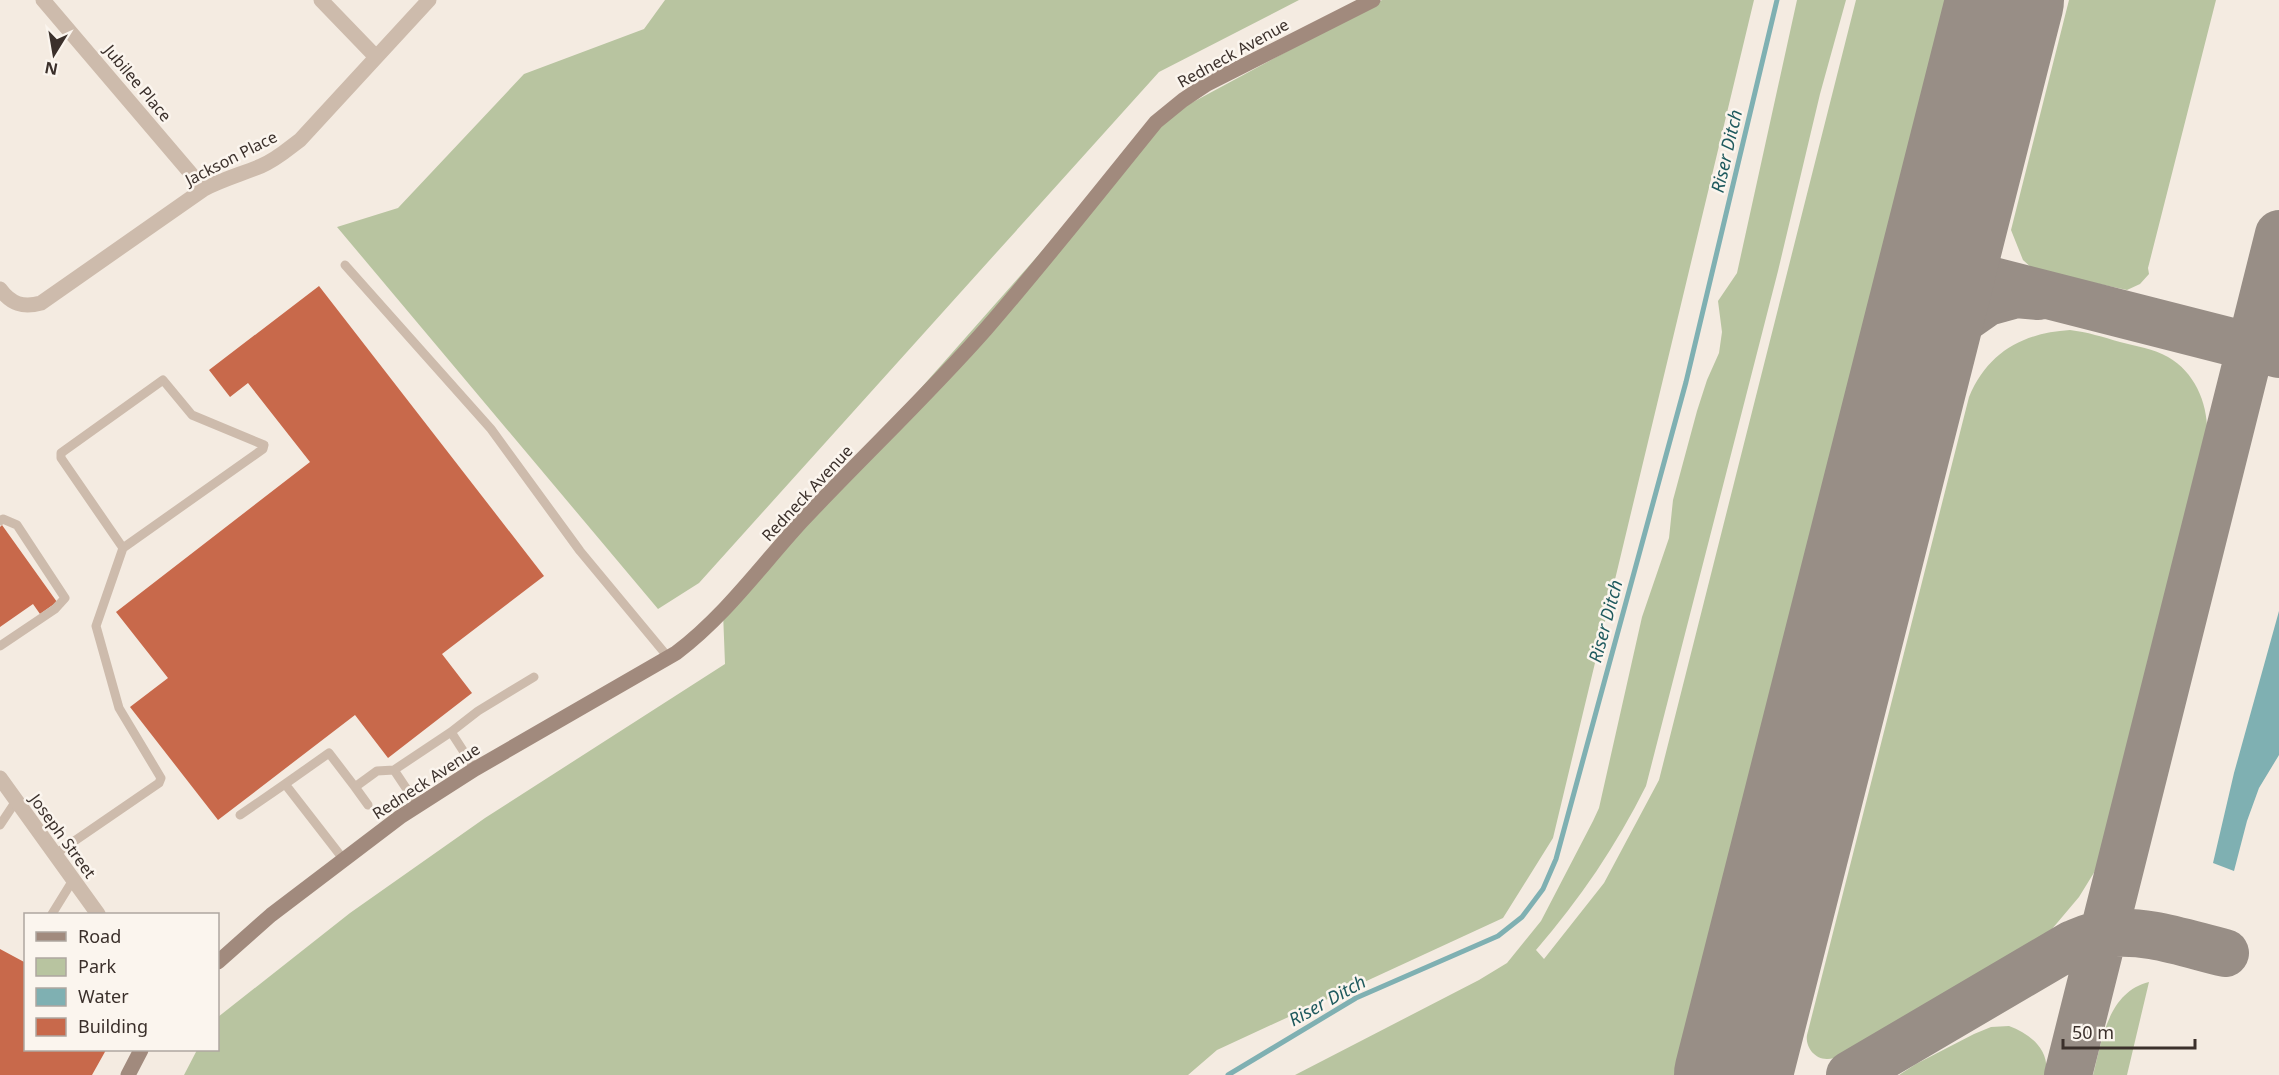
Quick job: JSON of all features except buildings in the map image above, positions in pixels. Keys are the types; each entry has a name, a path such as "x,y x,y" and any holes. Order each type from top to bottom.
{"street":[{"name":"Jubilee Place","path":"43,0 204,189"},
{"path":"321,0 376,57"},
{"name":"Jackson Place","path":"0,289 7,298 19,305 30,306 41,303 204,189 280,156 300,140 429,0"},
{"name":"Redneck Avenue","path":"219,961 271,915 418,806 475,769 668,657 701,634 801,523 917,405 987,328 1156,122 1207,84 1373,0"},
{"name":"Joseph Street","path":"0,778 97,913"},
{"path":"128,1075 140,1051"}],"lane":[{"path":"345,265 491,429 580,551 668,657"},
{"path":"54,855 160,781 161,778 119,708 96,626 123,548 263,449 264,445 192,415 165,381 160,380 60,455 123,548"},
{"path":"0,521 3,519 16,525 65,597 55,609 0,646"},
{"path":"355,787 377,771 394,770 451,732 477,711 534,677"},
{"path":"451,732 475,769"},
{"path":"240,815 329,753 368,804"},
{"path":"394,770 418,806"},
{"path":"285,784 344,860"},
{"path":"0,825 16,801"},
{"path":"53,913 73,880"}],"green space":[{"path":"665,0 1299,0 1159,72 699,583 658,609 337,227 398,208 524,74 644,29"},
{"path":"1382,0 1754,0 1553,838 1503,918 1217,1050 1188,1075 184,1075 196,1051 219,1051 219,1016 350,913 485,818 725,664 723,612 1156,122"},
{"path":"1797,0 1846,0 1820,94 1778,271 1646,786 1596,871 1568,911 1536,950 1544,959 1604,883 1659,780 1856,0 1947,0 1674,1075 1295,1075 1479,980 1507,963 1541,921 1593,821 1599,808 1642,617 1669,538 1673,500 1697,411 1719,353 1722,332 1718,301 1737,273"},
{"path":"2069,0 2216,0 2148,268 2149,274 2140,284 2127,290 2034,270 2023,260 2011,230"},
{"path":"2070,330 2151,350 2168,357 2186,372 2199,391 2207,425 2207,437 2103,851 2095,871 2079,897 2052,929 1836,1058 1823,1059 1809,1048 1807,1035 1969,397 1986,368 2009,348 2037,335"},
{"path":"2149,982 2127,1075 2093,1075 2104,1033 2116,1007 2135,987"},
{"path":"2009,1026 2031,1038 2042,1050 2046,1075 1899,1075 1974,1034 1991,1027"}],"water":[{"path":"2279,611 2279,755 2259,788 2247,821 2234,871 2213,863 2234,773"}],"waterway":[{"name":"Riser Ditch","path":"1228,1075 1356,998 1498,936 1522,917 1543,889 1556,859 1686,382 1777,0"}],"taxiway":[{"path":"1949,220 1963,254 1973,267 1989,280 2279,354"},
{"path":"2068,1075 2279,234"},
{"path":"1912,365 1947,330 1987,302 2016,294 2038,296"},
{"path":"1850,1075 2073,944 2093,937 2135,933 2181,941 2225,953"}],"runway":[{"path":"1733,1075 2005,0"}]}
